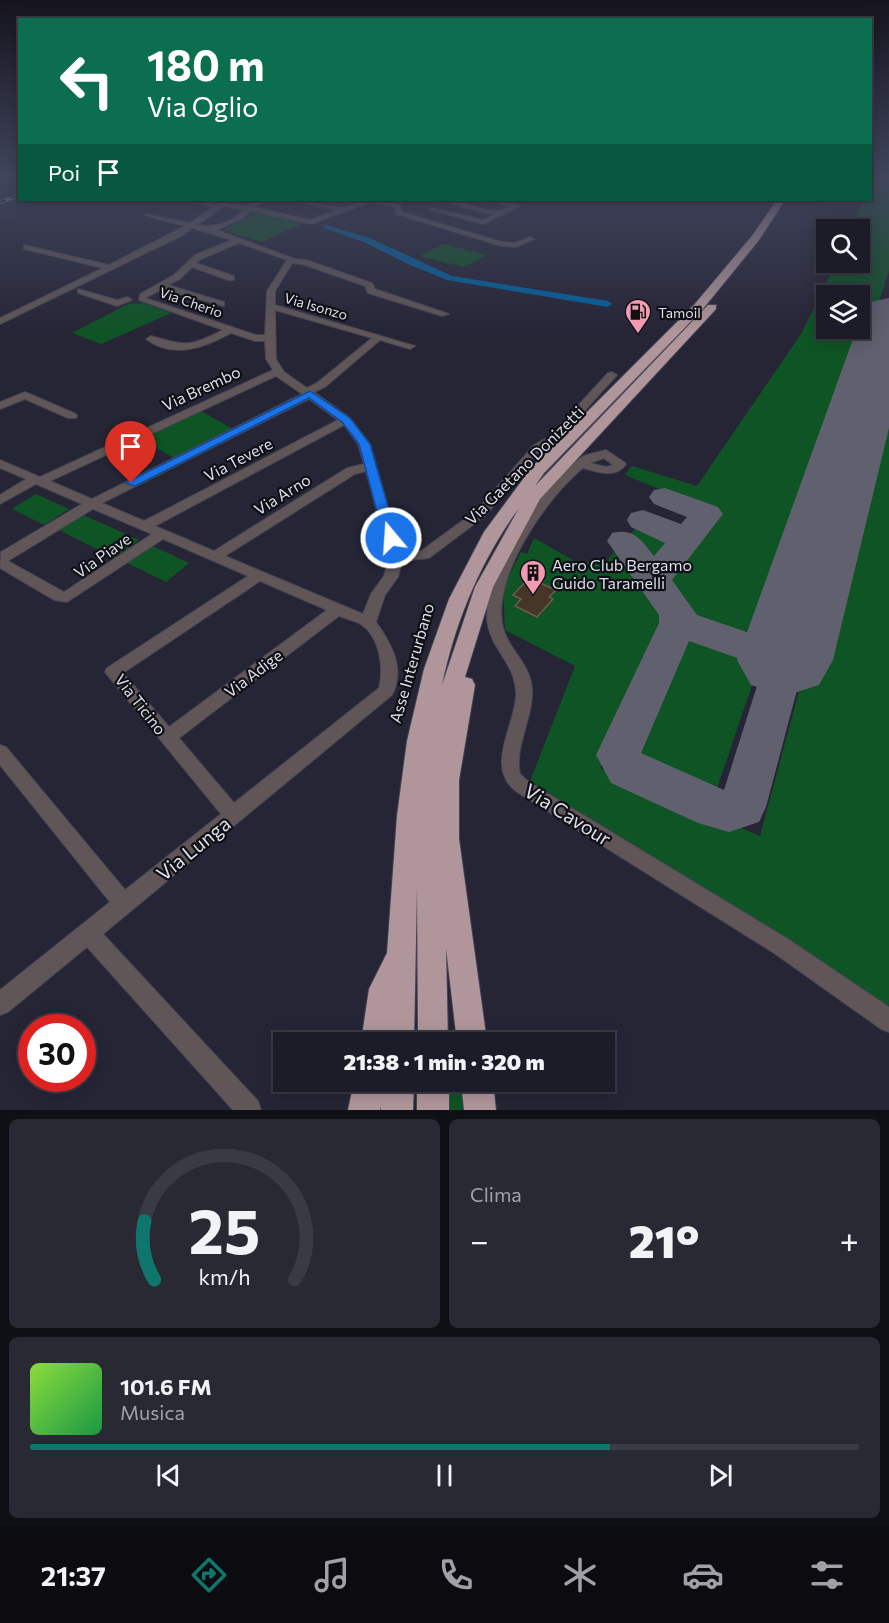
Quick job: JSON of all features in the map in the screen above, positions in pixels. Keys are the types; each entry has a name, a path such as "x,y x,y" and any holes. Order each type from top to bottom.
{"highway":[{"name":"Asse Interurbano","path":"399,1032 406,832 415,754 429,687 448,624 473,566 503,515 538,469 730,272 760,230"},
{"path":"433,1032 430,840 434,778 442,724 473,619 492,571 532,497 743,274 776,230"},
{"path":"471,1032 446,839 447,780 455,726 476,635 473,619"},
{"path":"378,1032 384,989 402,956"},
{"path":"364,1110 368,1092"},
{"path":"397,1110 398,1092"},
{"path":"432,1110 433,1092"},
{"path":"478,1092 480,1110"}],"street":[{"path":"0,321 184,230"},
{"path":"211,230 284,255 291,261 303,262 369,285 371,291 445,314"},
{"path":"454,230 501,244 516,245 530,239"},
{"path":"81,291 117,303 131,297 143,298 177,277 190,262 213,249 239,240"},
{"path":"27,247 110,267"},
{"path":"291,261 273,284 268,338 272,359 278,371 346,420 364,444 396,556 391,577 378,594 368,622"},
{"path":"190,262 231,278"},
{"path":"162,286 220,304"},
{"name":"Via Cherio","path":"143,298 230,330 255,338 268,338"},
{"name":"Via Isonzo","path":"270,306 354,331 350,337 410,346"},
{"name":"Via Cherio","path":"151,339 178,348 191,349 230,330"},
{"path":"93,503 308,393 376,340"},
{"name":"Via Brembo","path":"38,480 278,371"},
{"name":"Via Gaetano Donizetti","path":"396,556 424,555 481,513 538,447 554,438 612,375"},
{"path":"0,406 25,395 72,416"},
{"name":"Via Tevere","path":"145,526 346,420"},
{"name":"Via Piave","path":"0,464 368,622"},
{"name":"Via Cavour","path":"581,464 560,483 532,517 496,589 495,606 499,636 516,658 523,678 524,700 510,766 512,777 523,787 781,946 889,1022"},
{"name":"Via Arno","path":"215,556 351,471 369,466"},
{"path":"0,500 38,480"},
{"name":"Via Piave","path":"93,503 6,555 0,563 59,597 67,597 161,534"},
{"name":"Via Ticino","path":"233,815 113,672 260,575"},
{"name":"Via Adige","path":"168,737 338,609"},
{"name":"Via Lunga","path":"0,1004 386,691 391,668 385,646 368,622"},
{"path":"0,752 124,904"},
{"path":"88,933 249,1110"}],"green space":[{"path":"223,230 288,230 262,242"},
{"path":"870,230 889,230 889,271 870,329 870,285 825,285 831,273 870,273"},
{"path":"443,244 487,255 464,267 420,256"},
{"path":"144,303 171,313 101,344 72,333 128,304"},
{"path":"816,304 816,339 867,339 767,643 759,645 695,621 662,581 717,513 625,475 632,466 697,486 801,334"},
{"path":"889,357 889,1006 530,781 575,666 505,630 503,588 521,552 527,554 534,538 582,565 588,561 603,565 620,545 664,603 670,617 600,768 760,836"},
{"path":"199,410 233,429 174,458 139,438"},
{"path":"36,494 69,509 44,525 12,509"},
{"path":"81,514 139,540 115,558 57,529"},
{"path":"640,523 671,536 676,544 653,570 628,537"},
{"path":"151,545 189,563 166,582 127,563"},
{"path":"702,638 761,659 714,797 706,796 635,764 629,758 631,748 678,644 689,639"},
{"path":"449,1092 469,1092 472,1110 449,1110"}],"building":[{"name":"Aero Club Bergamo Guido Taramelli","path":"529,578 556,590 549,597 553,599 537,617 515,606 521,599 513,595"}],"waterway":[{"path":"335,230 367,240 450,278 608,304"}],"taxiway":[{"path":"665,497 707,514 686,540"},
{"path":"643,520 686,540"},
{"path":"653,580 686,540"},
{"path":"624,541 678,614 678,623"},
{"path":"678,623 785,660 742,807 732,811 715,808 627,769 618,755 678,623"}],"runway":[{"path":"785,660 889,314"}],"place":[{"name":"Tamoil","path":"638,335"},
{"name":"Aero Club Bergamo Guido Taramelli","path":"533,596"}],"route":[{"path":"131,483 310,394 346,420 364,444 391,538"}]}
